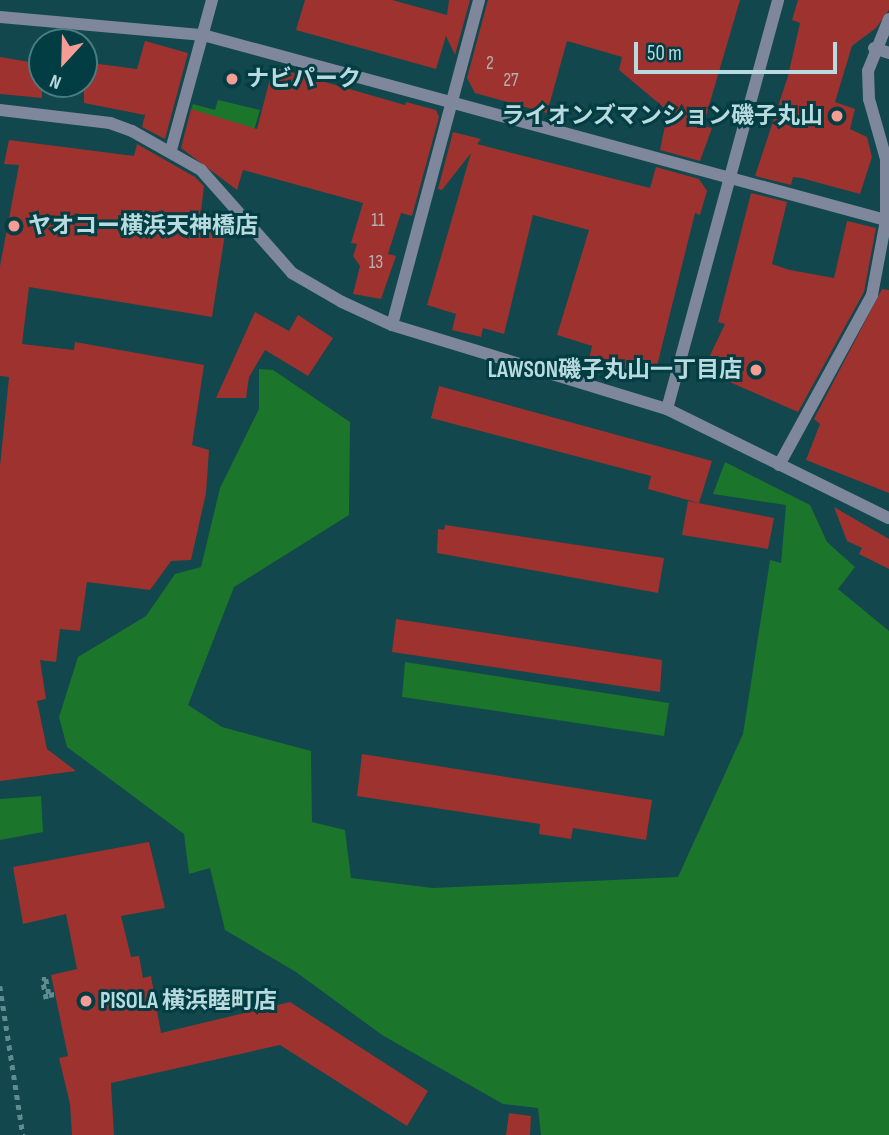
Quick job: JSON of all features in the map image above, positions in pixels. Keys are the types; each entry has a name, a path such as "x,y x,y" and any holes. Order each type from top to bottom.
{"street":[{"path":"171,150 212,0"},
{"path":"392,325 479,0"},
{"path":"667,409 778,0"},
{"path":"0,17 203,34 888,221"},
{"path":"779,466 872,295 888,221 886,159 869,99 868,71 874,48 889,19"},
{"path":"874,48 889,53"},
{"path":"0,110 110,123 171,150 201,170 231,200 292,273 392,325 667,409 889,519"}],"path":[{"path":"46,999 42,979 46,979 49,995 55,994"},
{"path":"0,986 23,1135"}],"green space":[{"path":"218,100 260,110 253,134 191,109 193,104 215,110"},
{"path":"259,369 273,370 350,422 349,515 234,587 188,705 222,727 311,751 312,822 345,830 351,878 433,888 678,877 743,734 770,560 781,563 786,505 713,494 725,462 810,505 827,542 855,567 838,589 889,631 889,1135 541,1135 538,1108 503,1104 382,1035 296,972 225,930 210,868 189,874 184,834 67,747 59,717 78,657 146,616 175,574 201,567 220,488 259,409"},
{"path":"405,662 669,703 664,736 402,697"},
{"path":"41,796 43,832 0,840 0,799"}],"building":[{"path":"305,0 392,0 447,15 449,0 470,0 455,55 446,36 436,69 296,30"},
{"path":"488,0 740,0 703,126 712,128 700,161 660,150 668,111 619,70 622,57 567,41 547,113 475,93 467,78"},
{"name":"ライオンズマンション磯子丸山","path":"798,0 889,0 889,10 876,28 852,46 835,102 855,109 850,129 867,137 872,157 860,194 801,178 793,177 791,185 755,176 788,76 800,23 792,20"},
{"path":"145,41 188,53 165,139 142,127 145,115 84,103 84,98 98,98 98,64 137,69"},
{"path":"0,57 28,62 28,97 0,94"},
{"path":"273,67 405,105 406,102 436,110 439,117 412,216 401,213 388,254 396,256 381,299 353,294 360,266 353,256 357,244 351,243 363,203 243,170 237,190 181,148 191,109 257,129"},
{"path":"453,132 481,139 477,144 650,188 656,167 699,179 707,191 700,215 695,213 656,370 627,363 625,375 587,368 592,346 557,335 589,230 533,215 504,334 483,328 481,337 452,330 456,314 427,305 471,153 442,190 438,189"},
{"path":"9,140 134,156 137,144 195,177 204,186 199,228 225,234 212,317 29,287 22,344 74,350 75,342 204,365 192,445 209,450 206,493 191,560 171,561 150,590 87,582 80,631 60,629 56,662 40,660 46,699 37,701 47,749 76,771 0,781 0,466 9,377 0,376 0,266 19,165 4,164"},
{"path":"751,193 787,202 772,264 790,270 834,278 847,221 876,228 864,292 798,412 709,373 710,368 705,366 725,324 718,322"},
{"path":"882,289 889,290 889,493 806,460 820,424 814,419"},
{"path":"255,312 289,331 298,315 333,338 308,376 265,350 249,377 246,398 216,398"},
{"path":"439,386 712,461 699,503 648,489 651,476 431,418"},
{"path":"688,501 774,518 768,549 682,535"},
{"path":"834,507 889,539 889,569 859,554 862,548 847,541"},
{"path":"445,525 664,558 658,593 437,553 438,529 444,530"},
{"path":"396,619 662,660 660,692 392,652"},
{"path":"362,754 652,800 646,840 573,828 571,839 539,834 540,824 357,796"},
{"path":"149,842 165,908 121,916 131,957 139,956 143,978 151,976 161,1033 290,1002 428,1091 407,1126 280,1045 111,1083 114,1135 72,1135 70,1104 59,1058 68,1056 51,975 77,969 66,914 23,924 13,867"},
{"path":"509,1113 531,1116 530,1135 506,1135"}],"place":[{"name":"ナビパーク","path":"232,79"},
{"name":"ライオンズマンション磯子丸山","path":"837,116"},
{"name":"ヤオコー横浜天神橋店","path":"14,226"},
{"name":"LAWSON磯子丸山一丁目店","path":"756,370"},
{"name":"PISOLA 横浜睦町店","path":"86,1001"}]}
